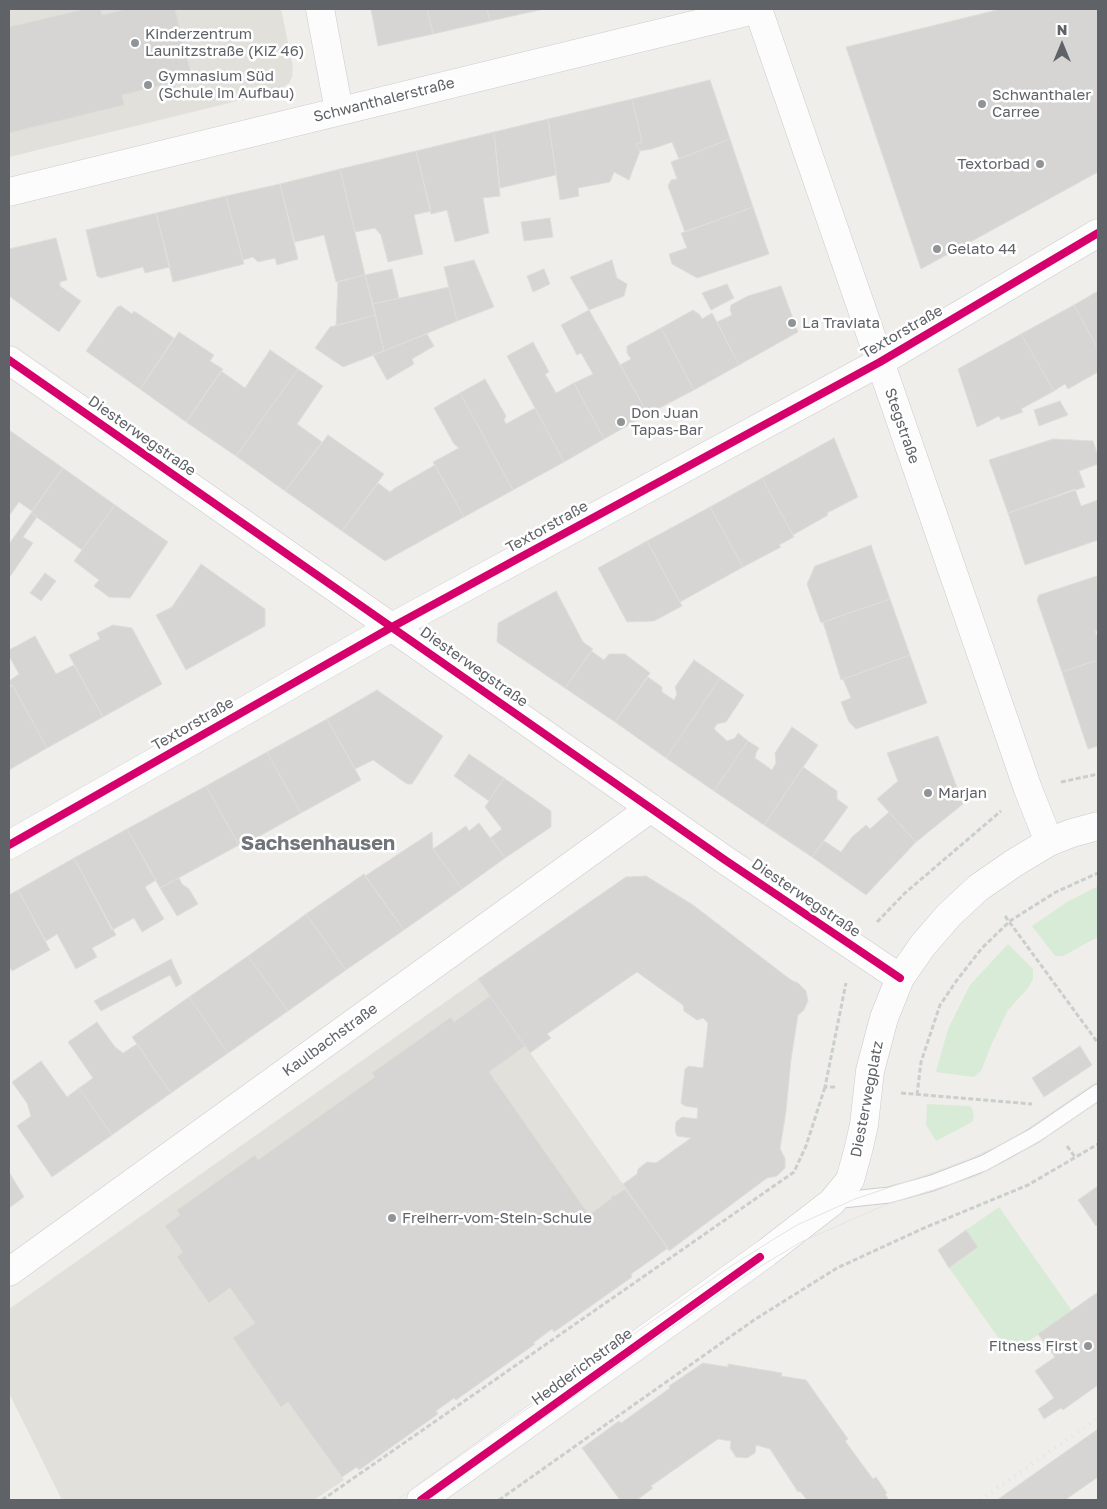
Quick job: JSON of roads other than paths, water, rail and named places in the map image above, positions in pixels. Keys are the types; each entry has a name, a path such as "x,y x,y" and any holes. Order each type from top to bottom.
{"street":[{"path":"320,9 339,111"},
{"name":"Schwanthalerstraße","path":"9,192 758,9"},
{"name":"Stegstraße","path":"758,9 1028,789 1049,842"},
{"name":"Textorstraße","path":"9,845 392,627 880,362 1098,232"},
{"name":"Diesterwegstraße","path":"9,360 651,808 900,978"},
{"name":"Kaulbachstraße","path":"9,1272 651,808"},
{"name":"Diesterwegplatz","path":"832,1202 850,1180 864,1125 869,1080 884,1018 900,978 922,944 978,888 1014,863 1049,842 1098,826"},
{"name":"Hedderichstraße","path":"421,1500 766,1253 832,1202"}],"lane":[{"path":"832,1202 889,1195 932,1183 984,1163 1034,1135 1098,1092"}],"tram line":[{"path":"397,1500 728,1268 797,1225 855,1199 932,1173 1000,1145 1023,1132 1098,1081"},
{"path":"427,1500 748,1274 801,1242 885,1205 977,1176 1056,1131 1098,1102"}],"railway":[{"path":"980,1500 1098,1418"}],"place":[{"name":"Kinderzentrum Launitzstraße (KiZ 46)","path":"135,43"},
{"name":"Gymnasium Süd (Schule im Aufbau)","path":"148,85"},
{"name":"Schwanthaler Carree","path":"982,104"},
{"name":"Textorbad","path":"1040,164"},
{"name":"Gelato 44","path":"937,249"},
{"name":"La Traviata","path":"792,323"},
{"name":"Don Juan Tapas-Bar","path":"621,422"},
{"name":"Marjan","path":"928,793"},
{"name":"Freiherr-vom-Stein-Schule","path":"392,1218"},
{"name":"Fitness First","path":"1088,1346"}],"district":[{"name":"Sachsenhausen","path":"318,844"}]}
